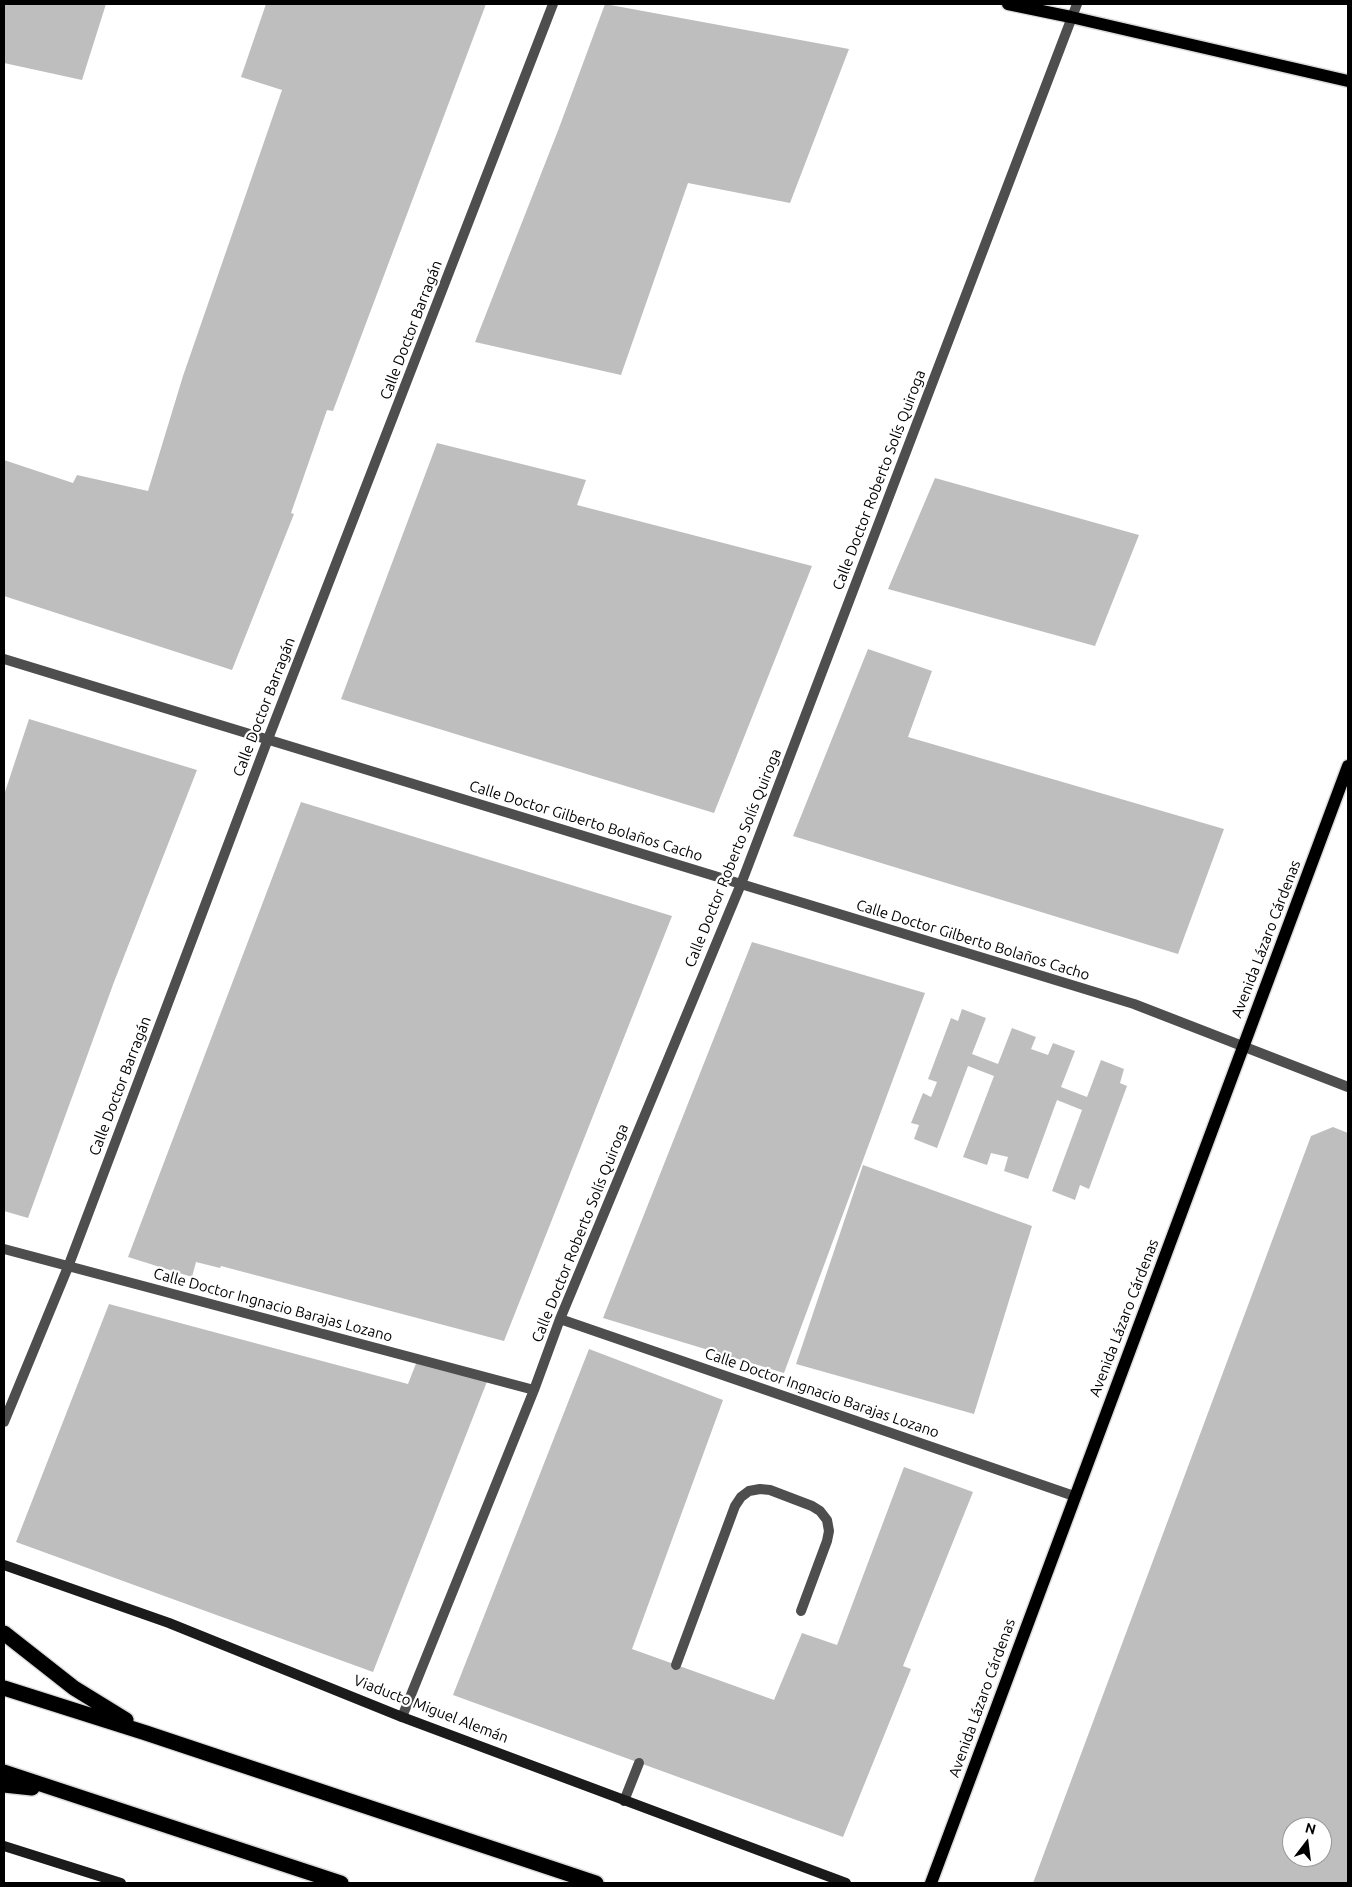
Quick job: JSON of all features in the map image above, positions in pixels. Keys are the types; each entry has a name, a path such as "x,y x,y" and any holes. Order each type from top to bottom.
{"highway":[{"path":"4,1633 74,1688 146,1733"},
{"path":"4,1688 146,1733 596,1883"},
{"path":"4,1772 341,1883"},
{"path":"4,1784 69,1792"}],"main road":[{"path":"1008,4 1348,80"},
{"name":"Avenida Lázaro Cárdenas","path":"931,1883 1348,766"},
{"name":"Viaducto Miguel Alemán","path":"4,1565 169,1624 402,1717 846,1883"},
{"path":"4,1846 122,1883"}],"street":[{"name":"Calle Doctor Barragán","path":"4,1422 68,1266 268,740 553,4"},
{"name":"Calle Doctor Roberto Solís Quiroga","path":"402,1717 534,1390 560,1319 741,884 1077,4"},
{"name":"Calle Doctor Gilberto Bolaños Cacho","path":"4,659 1134,1004 1348,1087"},
{"name":"Calle Doctor Ingnacio Barajas Lozano","path":"4,1249 534,1390"},
{"name":"Calle Doctor Ingnacio Barajas Lozano","path":"560,1319 1074,1496"},
{"path":"676,1664 735,1506 741,1497 749,1491 770,1490 812,1506 820,1511 827,1520 829,1531 827,1541 801,1611"},
{"path":"624,1801 639,1763"}],"building":[{"path":"4,4 106,4 82,80 4,63"},
{"path":"266,4 486,4 333,411 327,410 291,513 294,514 232,670 4,596 4,460 73,483 77,475 148,491 183,376 282,90 241,77"},
{"path":"605,4 849,49 790,203 688,183 621,375 475,342 559,128"},
{"path":"437,443 586,480 577,505 812,566 714,813 341,699"},
{"path":"935,478 1139,535 1095,646 888,589"},
{"path":"868,649 932,671 908,737 1224,829 1178,954 793,836"},
{"path":"29,719 197,770 114,982 28,1218 4,1211 4,795"},
{"path":"301,802 672,916 504,1341 221,1266 220,1268 196,1262 192,1277 128,1257"},
{"path":"752,942 925,993 784,1373 603,1318"},
{"path":"962,1009 986,1018 972,1054 998,1064 1012,1028 1036,1037 1031,1049 1048,1055 1053,1043 1075,1051 1061,1087 1087,1097 1101,1060 1124,1069 1120,1083 1127,1086 1089,1189 1080,1185 1075,1200 1052,1191 1082,1110 1057,1100 1028,1179 1004,1171 1008,1157 991,1153 987,1165 963,1157 994,1076 968,1066 937,1148 914,1139 919,1125 911,1123 923,1093 931,1097 937,1082 928,1079 951,1018 958,1021"},
{"path":"1333,1127 1348,1133 1348,1883 1033,1883 1311,1136"},
{"path":"863,1165 1032,1226 974,1414 796,1364"},
{"path":"109,1304 408,1384 417,1361 488,1379 373,1672 16,1542"},
{"path":"589,1349 723,1400 632,1649 774,1700 802,1633 837,1645 904,1467 973,1492 903,1666 911,1669 843,1837 453,1695"}]}
